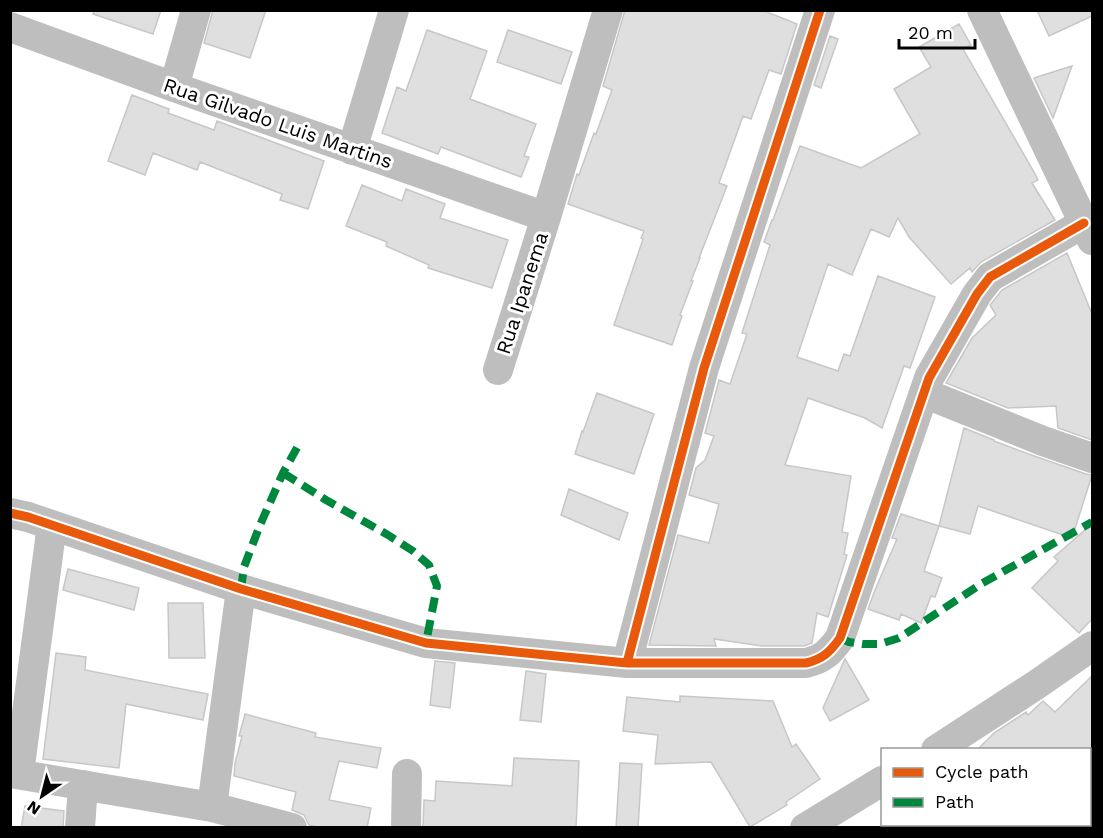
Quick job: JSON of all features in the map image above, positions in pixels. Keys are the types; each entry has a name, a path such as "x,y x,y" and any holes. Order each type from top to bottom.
{"street":[{"path":"174,87 196,10"},
{"path":"352,150 394,10"},
{"name":"Rua Ipanema","path":"498,370 608,10"},
{"path":"627,663 704,368 819,10"},
{"path":"10,513 52,525 241,590 426,643 627,663 806,663 817,661 830,651 840,638 929,378 971,303 990,277 1088,232 981,10"},
{"name":"Rua Gilvado Luis Martins","path":"10,27 546,217"},
{"path":"924,393 1043,441 1092,458"},
{"path":"52,525 15,773 212,807 274,826"},
{"path":"212,807 241,590"},
{"path":"950,746 1092,646"},
{"path":"406,828 407,774"},
{"path":"805,828 881,783"},
{"path":"80,828 83,785"}],"building":[{"path":"94,10 161,10 153,34 93,14"},
{"path":"213,10 266,10 250,58 204,43"},
{"path":"625,10 762,10 797,24 781,74 769,70 751,119 743,116 719,183 727,186 691,281 693,281 672,345 614,325 644,231 568,204 577,174 579,175 612,90 603,86"},
{"path":"1037,10 1092,10 1092,16 1049,36"},
{"path":"959,24 971,45 963,49 1034,172 1038,180 1032,183 1055,220 981,262 972,272 970,268 951,284 909,237 898,218 889,237 871,229 852,275 828,264 797,357 838,371 844,354 850,356 878,276 935,297 910,368 904,366 882,428 865,418 808,398 785,465 851,476 842,532 848,533 844,554 847,555 828,617 817,613 812,643 804,646 762,646 714,639 716,646 649,645 678,535 709,543 719,504 689,495 696,468 705,460 714,436 705,433 719,380 730,384 747,334 742,333 770,245 764,242 800,146 861,168 920,134 894,89 931,67 919,47"},
{"path":"427,30 487,51 470,99 536,124 524,156 529,157 521,177 441,147 438,154 382,133 397,87 406,91"},
{"path":"508,30 572,52 561,84 497,62"},
{"path":"830,36 838,39 821,88 814,85"},
{"path":"1072,66 1053,118 1034,78"},
{"path":"132,95 169,109 168,113 214,130 217,121 324,161 308,209 280,200 282,194 200,162 197,170 153,153 145,175 108,161"},
{"path":"362,185 402,201 406,189 445,204 440,218 508,240 492,288 428,268 429,265 386,246 387,242 346,226"},
{"path":"1067,253 1092,314 1092,440 1058,428 1056,406 1008,408 946,383 972,338 996,315 990,305 1002,290"},
{"path":"597,393 654,414 634,474 575,454"},
{"path":"964,428 1037,457 1092,475 1072,538 978,506 970,534 939,526"},
{"path":"569,489 628,513 619,540 561,515"},
{"path":"901,514 939,526 924,571 942,578 935,597 931,596 921,623 901,614 899,620 868,609 897,539 892,538"},
{"path":"1092,524 1092,619 1079,633 1032,588 1058,561 1054,557"},
{"path":"68,569 139,588 134,610 63,590"},
{"path":"168,603 203,603 205,658 169,658"},
{"path":"56,653 86,657 85,670 208,694 203,720 126,704 119,768 43,759"},
{"path":"845,659 869,700 830,721 823,708"},
{"path":"435,661 455,663 450,708 430,705"},
{"path":"526,671 546,674 541,722 520,720"},
{"path":"1092,676 1092,750 1091,748 979,748 994,733 1026,712 1028,715 1043,701 1055,712"},
{"path":"680,696 773,701 792,747 796,744 820,779 786,802 787,805 750,827 711,762 655,764 658,735 623,731 627,697 680,702"},
{"path":"245,714 316,733 315,737 381,748 377,768 339,761 329,800 371,808 367,828 322,828 309,825 304,815 292,810 296,792 234,776 242,736 239,736"},
{"path":"514,758 579,761 576,828 423,828 424,800 435,801 436,781 512,786"},
{"path":"620,763 642,764 638,828 616,828"},
{"path":"25,806 64,811 63,828 21,828"}],"marked path":[{"path":"241,589 244,567 260,525 283,473 298,446"},
{"path":"283,473 388,535 413,551 429,565 437,586 426,643"},
{"path":"840,638 863,644 880,644 899,638 981,584 1092,522"}],"cycle path":[{"path":"627,663 704,368 820,10"},
{"path":"10,513 28,517 241,589 426,643 627,663 806,663 826,654 840,638 929,378 977,294 990,277 1084,223"}]}
